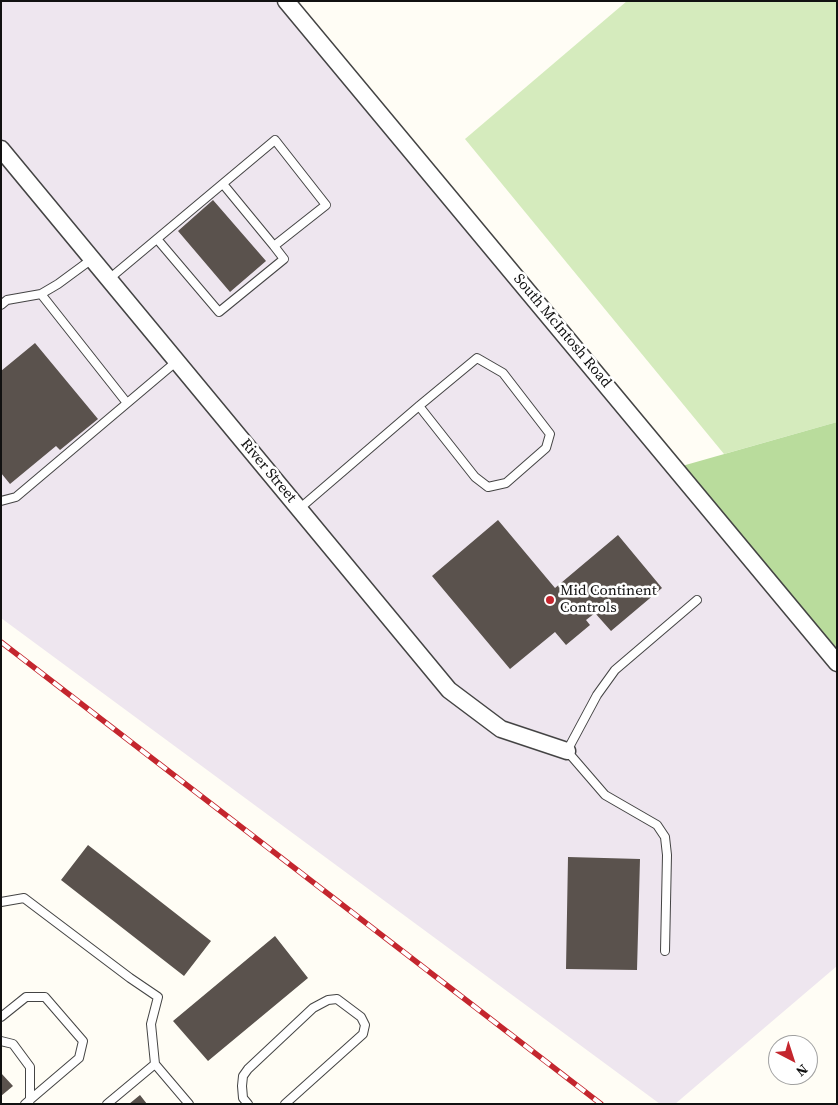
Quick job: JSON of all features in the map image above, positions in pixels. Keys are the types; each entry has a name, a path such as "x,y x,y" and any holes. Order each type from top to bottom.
{"street":[{"name":"South McIntosh Road","path":"286,1 837,663"},
{"name":"River Street","path":"3,156 109,279 449,690 501,729 567,751"}],"lane":[{"path":"109,279 275,140 326,205 274,246"},
{"path":"157,239 219,312 284,259 223,184"},
{"path":"1,305 8,300 41,294 92,259"},
{"path":"41,294 127,404"},
{"path":"299,509 419,406 477,358 503,373 550,434 546,448 506,483 488,487 475,477 419,406"},
{"path":"1,501 16,497 177,361"},
{"path":"665,951 668,855 665,837 657,825 604,795 567,751 596,695 615,670 697,600"},
{"path":"1,902 24,898 158,997 151,1024 155,1064 189,1104"},
{"path":"1,1017 26,997 45,997 83,1041 79,1058 27,1102"},
{"path":"248,1104 243,1098 242,1086 243,1076 248,1069 314,1008 328,1000 338,999 361,1017 366,1025 363,1034 285,1104"},
{"path":"1,1041 12,1044 30,1067 27,1102"},
{"path":"107,1104 155,1064"}],"shaded area":[{"path":"1,1 289,1 837,662 837,966 675,1104 660,1104 1,618"}],"green space":[{"path":"627,1 837,1 837,422 724,454 465,139"},
{"path":"837,422 837,648 675,468"}],"building":[{"path":"213,200 266,261 230,292 178,231"},
{"path":"35,343 98,419 60,450 56,446 10,484 1,473 1,371"},
{"name":"Mid Continent Controls","path":"498,520 555,588 618,535 662,588 611,631 595,613 586,620 590,625 566,645 555,632 510,669 432,576"},
{"path":"88,845 211,941 184,976 61,880"},
{"path":"568,857 640,859 637,970 566,969"},
{"path":"275,936 308,978 208,1061 173,1021"},
{"path":"1,1073 13,1086 1,1096"},
{"path":"140,1095 147,1104 129,1104"}],"railway":[{"path":"1,642 601,1104"}],"place":[{"name":"Mid Continent Controls","path":"550,600"}]}
